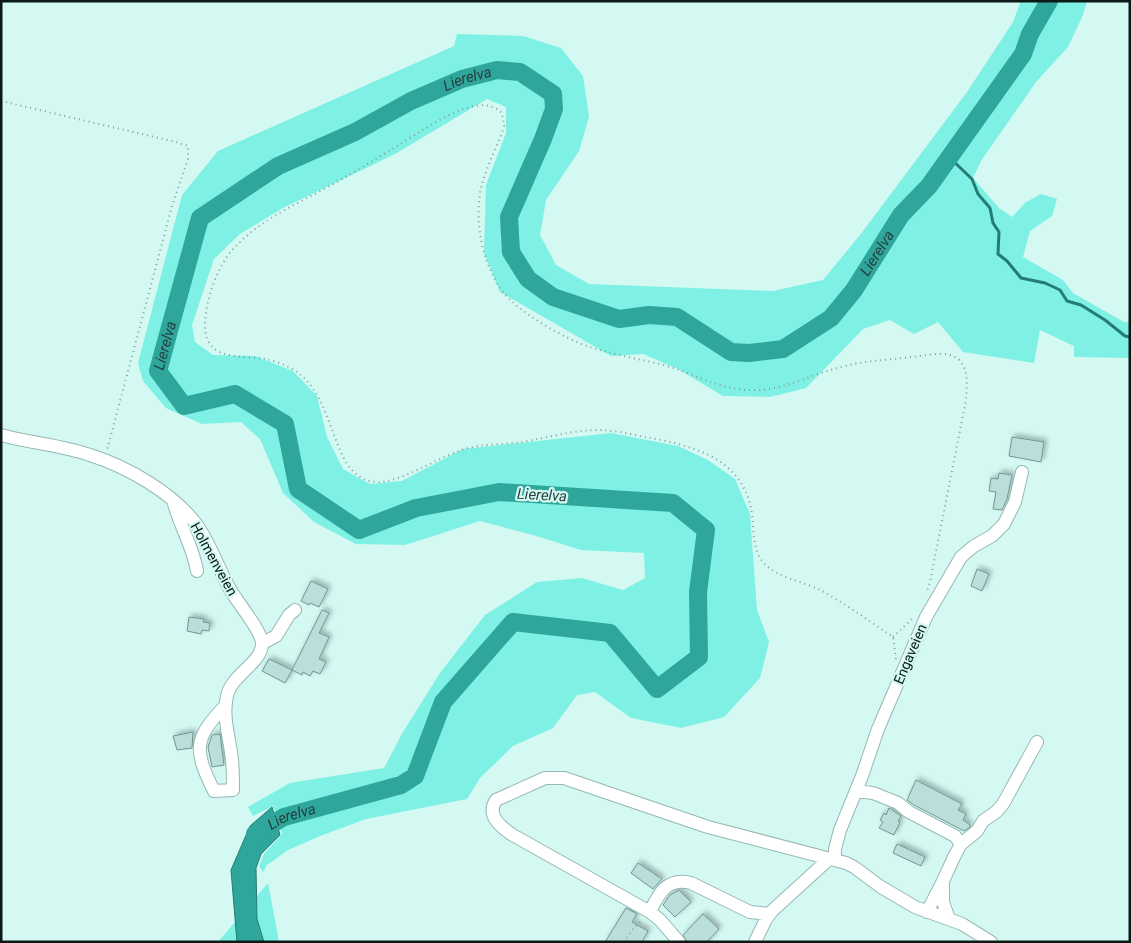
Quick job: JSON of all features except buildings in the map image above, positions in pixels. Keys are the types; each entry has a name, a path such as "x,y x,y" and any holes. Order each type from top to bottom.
{"street":[{"name":"Holmenveien","path":"1,435 81,452 103,459 144,480 173,500 196,525 207,542 230,591 263,643"},
{"name":"Engaveien","path":"832,859 838,837 878,729 926,617 961,557 974,546 992,536 1004,524 1014,502 1022,472"},
{"path":"173,500 176,513 193,552 197,571"},
{"path":"225,706 200,739 199,749 214,791 233,790 232,759 224,714 227,694 234,682 256,660 263,643 276,636 289,615 295,610"},
{"path":"927,912 961,844 977,831 984,821 1003,804 1037,742"},
{"path":"679,942 660,920 650,912 511,834 496,822 492,812 496,800 540,779 558,777 708,827 832,859 854,867 915,907 962,924 990,942"},
{"path":"856,791 874,793 898,803 909,812 955,836 961,844"},
{"path":"754,942 770,914 795,888 832,859"},
{"path":"943,881 943,902 949,918"},
{"path":"650,912 662,891 670,885 685,882 750,912 770,914"}],"path":[{"path":"1,101 188,146 188,159 172,206 103,459"},
{"path":"914,617 905,628 893,637 832,596 774,571 763,562 756,548 750,503 741,483 732,471 720,462 679,443 613,431 582,431 520,442 470,447 396,478 379,482 364,480 352,471 347,464 317,395 309,383 296,371 277,362 265,359 225,354 218,351 208,340 205,325 207,308 222,262 238,243 264,223 442,119 473,106 490,105 502,113 504,126 480,192 478,208 481,240 490,267 503,292 534,318 564,336 589,347 676,368 714,384 737,390 758,390 777,387 862,362 935,355 950,355 960,360 967,375 966,400 926,596"},
{"path":"624,942 633,928 650,912"}],"shaded area":[{"path":"1021,1 1087,1 1083,15 1068,47 1036,82 981,161 973,178 999,208 1012,217 1026,202 1041,194 1057,199 1052,216 1030,231 1023,257 1063,280 1073,293 1124,322 1130,322 1130,358 1074,357 1074,346 1040,330 1034,363 963,352 938,322 914,334 890,320 863,329 806,388 770,397 723,396 678,369 643,354 611,356 500,292 484,253 486,185 506,133 506,107 487,99 395,154 283,208 240,234 214,259 192,325 195,342 213,355 255,356 293,371 317,396 327,437 343,469 370,484 402,481 463,449 611,433 678,446 708,460 735,479 750,514 757,610 769,642 760,678 724,717 681,728 631,718 595,692 577,695 553,728 513,746 480,778 467,799 366,819 288,850 267,865 263,872 259,866 264,854 282,834 273,806 253,816 248,807 290,783 384,768 403,732 440,673 485,615 537,582 582,578 623,590 645,578 644,553 581,550 480,521 405,545 356,544 314,522 283,493 260,439 241,422 202,424 166,408 143,381 138,363 182,195 218,151 454,46 457,34 523,36 561,48 583,76 589,117 579,151 546,200 540,235 556,265 589,284 773,291 823,280 860,235 967,92 1013,22"},
{"path":"272,807 280,835 261,854 256,868 257,919 264,942 237,942 231,870 250,826"},
{"path":"268,883 279,942 218,942"}],"waterway":[{"name":"Lierelva","path":"255,834 284,817 401,785 415,776 443,702 513,622 610,633 657,689 699,657 698,592 706,530 673,503 499,492 416,508 359,530 298,489 285,424 235,394 184,406 158,371 200,218 278,166 355,132 411,101 462,79 497,70 520,72 553,94 554,109 509,217 511,252 528,279 553,297 619,319 649,315 677,317 731,352 749,353 783,349 831,318 854,290 901,215 929,186 1023,54 1030,34 1049,1"},
{"path":"949,157 972,179 978,194 990,208 993,223 999,232 998,254 1007,261 1021,278 1045,283 1060,290 1067,301 1081,305 1105,320 1125,336 1130,337"}]}
